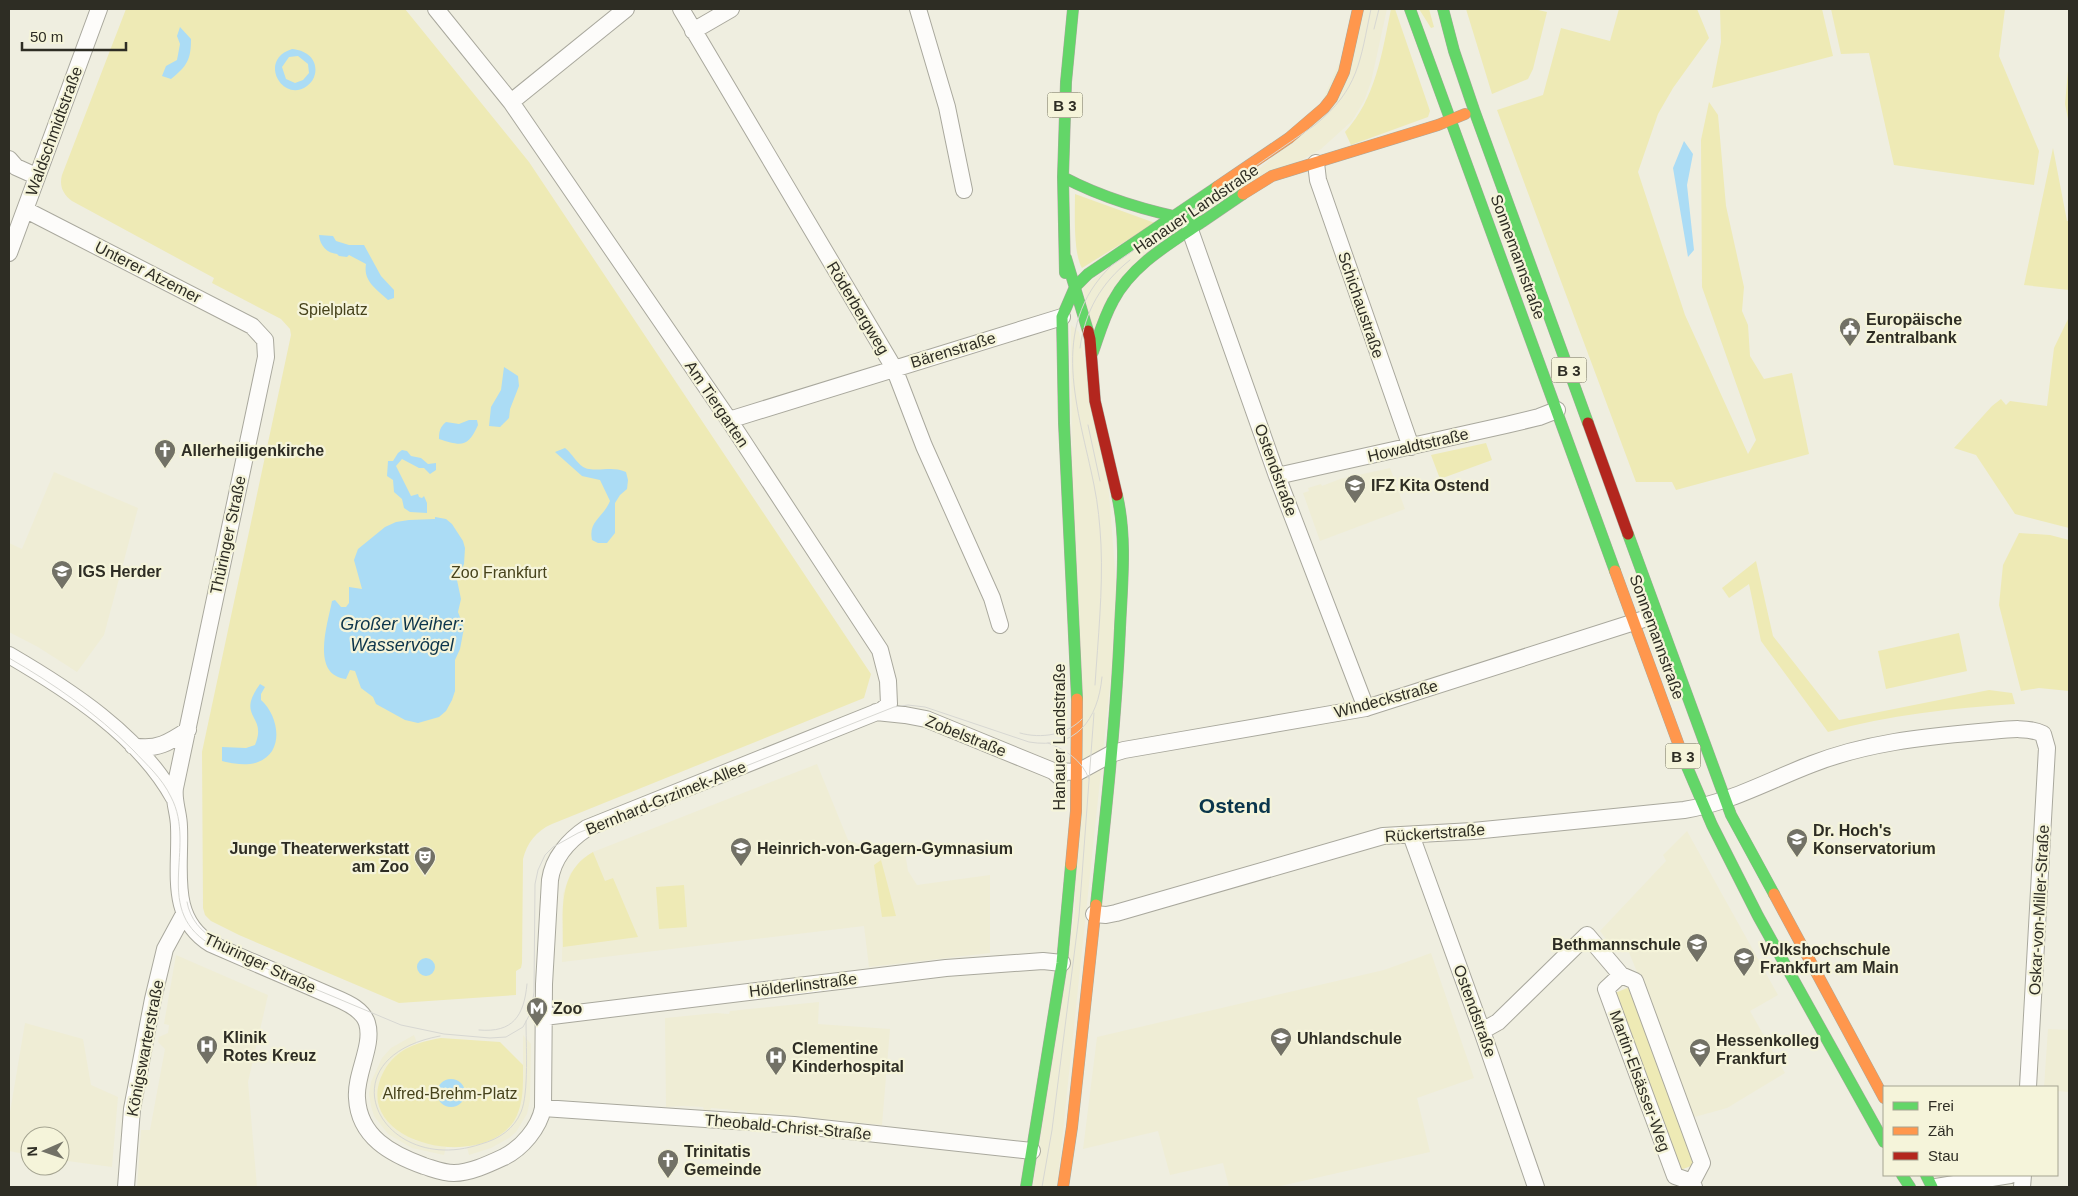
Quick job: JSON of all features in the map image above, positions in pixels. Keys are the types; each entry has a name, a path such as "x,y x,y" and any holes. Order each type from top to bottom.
{"main road":[{"name":"B 3","path":"1063,176 1066,82 1073,9"},
{"name":"Hanauer Landstraße","path":"1026,1187 1062,963 1080,771 1064,423 1062,316 1075,287 1094,269 1289,138 1324,108 1332,98 1344,72 1358,9"},
{"name":"B 3","path":"1410,9 1451,121"},
{"name":"B 3","path":"1443,9 1454,51 1474,110"},
{"name":"Hanauer Landstraße","path":"1092,353 1111,306 1122,286 1137,269 1153,255 1264,180 1289,170 1451,121 1474,110"},
{"name":"Sonnemannstraße","path":"1474,110 1731,815 1883,1096"},
{"name":"Sonnemannstraße","path":"1451,121 1691,778 1763,924 1883,1140"},
{"path":"1063,176 1084,188 1196,226"},
{"path":"1063,176 1066,258 1062,316 1074,320 1090,339"},
{"path":"1066,258 1075,287"},
{"name":"Hanauer Landstraße","path":"1063,1187 1074,1112 1111,754 1122,608 1122,541 1119,505 1095,401 1090,339 1075,287"},
{"path":"1903,1176 1910,1187"},
{"path":"1927,1176 1934,1187"}],"street":[{"name":"Waldschmidtstraße","path":"9,253 99,9"},
{"name":"Am Tiergarten","path":"436,9 511,102 729,420 880,650 888,681 889,701 887,706 876,712"},
{"path":"511,102 626,9"},
{"name":"Röderbergweg","path":"681,9 894,368 924,446 992,598 1000,625"},
{"path":"693,31 731,9"},
{"path":"918,9 948,108 964,190"},
{"path":"9,159 16,167 36,176"},
{"name":"Schichaustraße","path":"1316,163 1318,180 1411,447"},
{"name":"Unterer Atzemer","path":"26,210 252,326 265,340"},
{"name":"Ostendstraße","path":"1196,226 1277,476 1366,708"},
{"name":"Bärenstraße","path":"729,420 1062,316"},
{"name":"Thüringer Straße","path":"265,340 266,357 174,798 179,818 180,891 184,914 196,932 212,944 351,1006 365,1017 368,1029 356,1088 357,1104 361,1118 367,1131 384,1147 401,1157 427,1166"},
{"name":"Howaldtstraße","path":"1277,476 1539,417 1557,410"},
{"name":"Windeckstraße","path":"1080,771 1111,754 1124,750 1366,708 1658,614"},
{"path":"9,655 72,694 105,720 133,746 162,779 174,798"},
{"name":"Zobelstraße","path":"876,712 926,719 1053,771 1077,793"},
{"name":"Bernhard-Grzimek-Allee","path":"544,1017 551,872 566,847 587,828 876,712"},
{"path":"133,746 147,749 159,747 188,730"},
{"name":"Rückertstraße","path":"1094,914 1116,913 1383,836 1482,830 1704,807 1812,764 1895,740 2002,730 2033,730 2042,734"},
{"name":"Oskar-von-Miller-Straße","path":"2028,1086 2047,757 2046,741 2042,734"},
{"name":"Zobelstraße","path":"1053,771 1080,771"},
{"name":"Ostendstraße","path":"1411,834 1482,1030 1536,1187"},
{"name":"Königswarterstraße","path":"126,1187 132,1109 153,999 165,949 184,914"},
{"name":"Martin-Elsässer-Weg","path":"1482,1030 1498,1022 1586,935 1621,975 1635,981 1702,1163 1693,1185 1675,1176 1606,989 1621,975"},
{"name":"Hölderlinstraße","path":"544,1017 946,968 1043,961 1062,963"},
{"path":"427,1166 457,1180 474,1169 511,1153 532,1133 543,1108 544,1017"},
{"name":"Theobald-Christ-Straße","path":"543,1108 794,1125 1032,1151"},
{"path":"427,1166 444,1187"},
{"path":"1934,1187 2004,1176"}],"shaded area":[{"path":"1363,9 1387,9 1371,82 1364,101 1352,121 1321,149 1208,212 1312,124"},
{"path":"1168,224 1145,256 1094,345 1083,287"},
{"path":"1071,325 1079,332 1108,480 1118,610 1057,1187 1033,1187 1075,911"},
{"name":"IFZ Kita Ostend","path":"1390,468 1405,509 1320,541 1303,493 1309,491 1308,488 1321,484 1322,486 1340,479"},
{"name":"IGS Herder","path":"54,472 138,508 104,635 77,672 38,647 9,632 9,543 22,549"},
{"name":"Heinrich-von-Gagern-Gymnasium","path":"817,764 848,840 877,852 904,846 908,871 917,885 990,875 990,953 869,967 864,926 562,962 563,894 570,874 581,860 593,852"},
{"name":"Bethmannschule","path":"1687,831 1778,995 1750,1011 1785,1073 1727,1108 1691,1118 1678,1073 1624,940 1614,950 1600,931 1666,861 1663,855"},
{"name":"Uhlandschule","path":"1431,953 1474,1078 1417,1098 1430,1152 1276,1187 1229,1187 1223,1163 1170,1175 1158,1131 1083,1149 1097,1037 1384,970"},
{"name":"Klinik Rotes Kreuz","path":"176,955 268,995 248,1082 257,1187 137,1187 141,1130 150,1130 165,1049 158,1042 159,1037 168,1033 169,1025 164,1024"},
{"name":"Clementine Kinderhospital","path":"819,1002 818,1024 890,1029 882,1125 767,1113 766,1118 747,1117 747,1111 739,1110 736,1113 733,1110 711,1108 710,1111 704,1110 703,1107 666,1107 665,1018 716,1013 729,1014 730,1011"},
{"path":"25,1023 83,1039 91,1085 118,1097 112,1167 70,1161 70,1126 20,1126 20,1153 9,1151 9,1118"},
{"path":"2048,1029 2069,1030 2069,1092 2058,1091 2058,1086 2044,1086"},
{"path":"414,1035 417,1043 408,1047 379,1084 377,1094 379,1104 382,1113 414,1140 446,1147 444,1155 412,1148 388,1134 374,1116 371,1106 369,1094 371,1082 382,1058 391,1048"},
{"path":"523,1035 531,1044 530,1100 527,1114 516,1132 509,1138 491,1148 469,1155 467,1147 510,1127 519,1111 523,1080"}],"green space":[{"name":"Zoo Frankfurt","path":"126,9 405,9 529,162 871,674 864,698 552,824 537,834 527,848 523,859 522,963 521,968 516,971 516,995 399,1003 239,935 211,921 205,915 203,908 202,752 291,335 290,329 281,319 212,283 214,278 72,201 62,190 62,175"},
{"path":"1391,9 1395,9 1430,111 1428,117 1351,145 1345,132 1356,119 1371,90 1381,58"},
{"path":"1419,9 1429,9 1434,27 1431,28"},
{"path":"1466,9 1534,9 1547,12 1533,69 1528,79 1492,94"},
{"path":"1619,9 1697,9 1709,38 1673,88 1658,114 1638,172 1685,315 1748,454 1756,440 1702,287 1701,140 1709,102 1718,115 1726,206 1744,287 1742,311 1748,325 1750,356 1764,379 1792,373 1809,454 1676,490 1672,482 1636,482 1497,110 1543,95 1561,28 1610,41"},
{"path":"1720,9 1822,9 1833,56 1712,88 1721,42"},
{"path":"1831,9 2005,9 1999,56 2039,151 2034,185 1894,165 1869,53 1841,54"},
{"path":"2069,60 2069,124 2065,104"},
{"path":"2053,148 2067,221 2069,221 2069,290 2024,285"},
{"path":"1075,194 1155,223 1082,268 1076,243"},
{"path":"2069,317 2069,528 2015,514 1976,455 1954,448 1992,406 2001,399 2006,405 2010,401 2047,406 2054,348"},
{"path":"1486,443 1492,460 1440,479 1431,455"},
{"path":"2019,533 2050,535 2069,540 2069,691 2039,688 2021,691 1999,605 2003,565"},
{"path":"1756,561 1773,636 1839,720 1989,690 2012,693 2015,704 1920,713 1828,732 1761,641 1749,584 1729,598 1722,588"},
{"path":"1959,633 1967,671 1886,689 1878,651"},
{"path":"593,852 605,881 613,878 638,937 563,947 564,894 573,870 581,860"},
{"path":"881,860 896,916 882,917 874,865"},
{"path":"684,885 687,927 659,929 656,887"},
{"path":"1632,986 1697,1164 1680,1170 1615,993"},
{"name":"Alfred-Brehm-Platz","path":"441,1038 500,1042 523,1065 520,1108 514,1121 497,1137 474,1145 448,1147 422,1142 399,1132 383,1116 377,1095 384,1071 389,1063 401,1052 416,1044"}],"water":[{"path":"180,27 191,39 190,52 187,62 171,79 162,76 166,66 177,60 180,44 177,36"},
{"path":"292,49 302,51 310,56 315,64 315,74 307,86 298,90 282,85 277,78 275,70 276,62 282,54","holes":["298,56 308,64 309,73 303,80 295,83 286,79 282,67 289,57"]},
{"path":"1684,141 1693,154 1687,185 1694,250 1688,257 1673,168"},
{"path":"319,235 333,236 336,241 349,245 364,245 381,276 394,290 394,298 388,300 371,284 366,275 366,264 349,255 347,257 339,256 327,250 322,246"},
{"path":"504,367 518,376 519,386 510,409 509,418 500,427 489,426 491,407 501,390"},
{"path":"469,420 477,420 478,425 471,438 467,441 458,444 439,439 440,429 446,422 459,424"},
{"path":"565,448 585,468 616,469 626,472 628,480 627,489 615,503 615,533 607,543 598,543 592,540 591,534 594,524 610,501 600,480 582,476 555,452"},
{"path":"402,450 407,451 411,456 421,458 428,464 436,463 436,470 430,474 424,468 419,468 402,459 396,466 411,496 418,494 422,498 424,496 427,503 427,513 410,512 404,508 402,499 394,492 393,480 387,476 388,461 393,461"},
{"name":"Großer Weiher: Wasservögel","path":"435,517 446,519 452,524 463,541 465,548 464,564 457,580 461,599 458,612 464,628 460,649 455,660 455,691 452,700 446,711 439,717 418,723 405,720 376,704 373,697 361,688 355,671 350,670 346,679 335,675 328,668 325,658 325,634 332,601 335,600 341,607 346,607 349,603 349,587 362,589 354,560 358,549 385,527 396,522 435,519"},
{"path":"260,684 265,687 261,694 261,700 272,715 275,724 276,742 267,757 258,762 240,764 222,761 222,747 246,748 255,745 258,727 250,704"},
{"path":"426,958 432,961 435,967 432,973 426,976 420,973 417,967 420,961"},
{"path":"451,1079 461,1083 465,1093 461,1103 451,1107 441,1103 437,1093 441,1083"}],"tram line":[{"path":"1095,685 1101,597 1101,545 1097,500 1081,428 1073,371 1074,343 1079,316 1091,290 1111,266 1315,125 1330,112 1341,99 1355,73 1364,44 1371,9"},
{"path":"1374,29 1379,9"},
{"path":"1080,348 1086,322 1096,299 1111,278 1130,260"},
{"path":"1088,425 1100,481"},
{"path":"9,658 42,678 89,711 119,736 163,784 171,797 178,817 180,837 179,898 184,916 195,933 215,947 401,1025 444,1034 490,1038 506,1037 523,1027 531,1012 534,992 535,884 538,870 545,855 553,847 578,833 894,707 908,705 925,707 1029,742 1045,743 1060,741 1082,729 1090,719 1096,706 1102,677"},
{"path":"1042,1187 1052,1130 1079,916 1094,713"},
{"path":"1020,733 1036,736 1053,734 1069,729 1082,719"},
{"path":"1048,743 1073,756 1082,766 1089,779"},
{"path":"187,902 188,908 197,924 216,940"},
{"path":"479,1030 500,1029 515,1020 523,1005 527,984"},
{"path":"440,1036 403,1048 382,1067 374,1089 378,1111 393,1131 416,1145 446,1150 481,1144 494,1139 505,1133 518,1118 524,1104 525,1093 526,1021"}],"traffic: fast":[{"path":"1073,9 1066,82 1063,177 1131,205 1202,222 1243,194"},
{"path":"1410,9 1615,571"},
{"path":"1443,9 1454,51 1474,110 1588,423"},
{"path":"1063,177 1065,273"},
{"path":"1077,699 1064,423 1062,317 1075,287 1088,274 1217,187"},
{"path":"1093,352 1110,307 1130,277 1152,256 1202,222"},
{"path":"1066,258 1088,331"},
{"path":"1096,905 1113,732 1122,595 1123,544 1117,495"},
{"path":"1628,534 1731,815 1774,894"},
{"path":"1685,762 1712,825 1758,916 1883,1140"},
{"path":"1026,1187 1062,963 1071,865"},
{"path":"1903,1176 1910,1187"},
{"path":"1926,1176 1932,1187"}],"traffic: slow":[{"path":"1217,187 1289,138 1324,108 1332,98 1344,72 1358,9"},
{"path":"1243,194 1272,176 1438,125 1465,114"},
{"path":"1615,571 1685,762"},
{"path":"1071,865 1076,811 1077,699"},
{"path":"1774,894 1883,1096"},
{"path":"1063,1187 1072,1127 1096,905"}],"traffic: jam":[{"path":"1088,331 1095,401 1117,495"},
{"path":"1588,423 1628,534"}],"place":[{"name":"Europäische Zentralbank","path":"1850,347"},
{"name":"Allerheiligenkirche","path":"165,469"},
{"name":"IFZ Kita Ostend","path":"1355,504"},
{"name":"IGS Herder","path":"62,590"},
{"name":"Dr. Hoch's Konservatorium","path":"1797,858"},
{"name":"Heinrich-von-Gagern-Gymnasium","path":"741,867"},
{"name":"Junge Theaterwerkstatt am Zoo","path":"425,876"},
{"name":"Bethmannschule","path":"1697,963"},
{"name":"Volkshochschule Frankfurt am Main","path":"1744,977"},
{"name":"Zoo","path":"537,1027"},
{"name":"Uhlandschule","path":"1281,1057"},
{"name":"Klinik Rotes Kreuz","path":"207,1065"},
{"name":"Hessenkolleg Frankfurt","path":"1700,1068"},
{"name":"Clementine Kinderhospital","path":"776,1076"},
{"name":"Trinitatis Gemeinde","path":"668,1179"}],"district":[{"name":"Ostend","path":"1235,805"}],"park label":[{"name":"Spielplatz","path":"333,309"}]}
